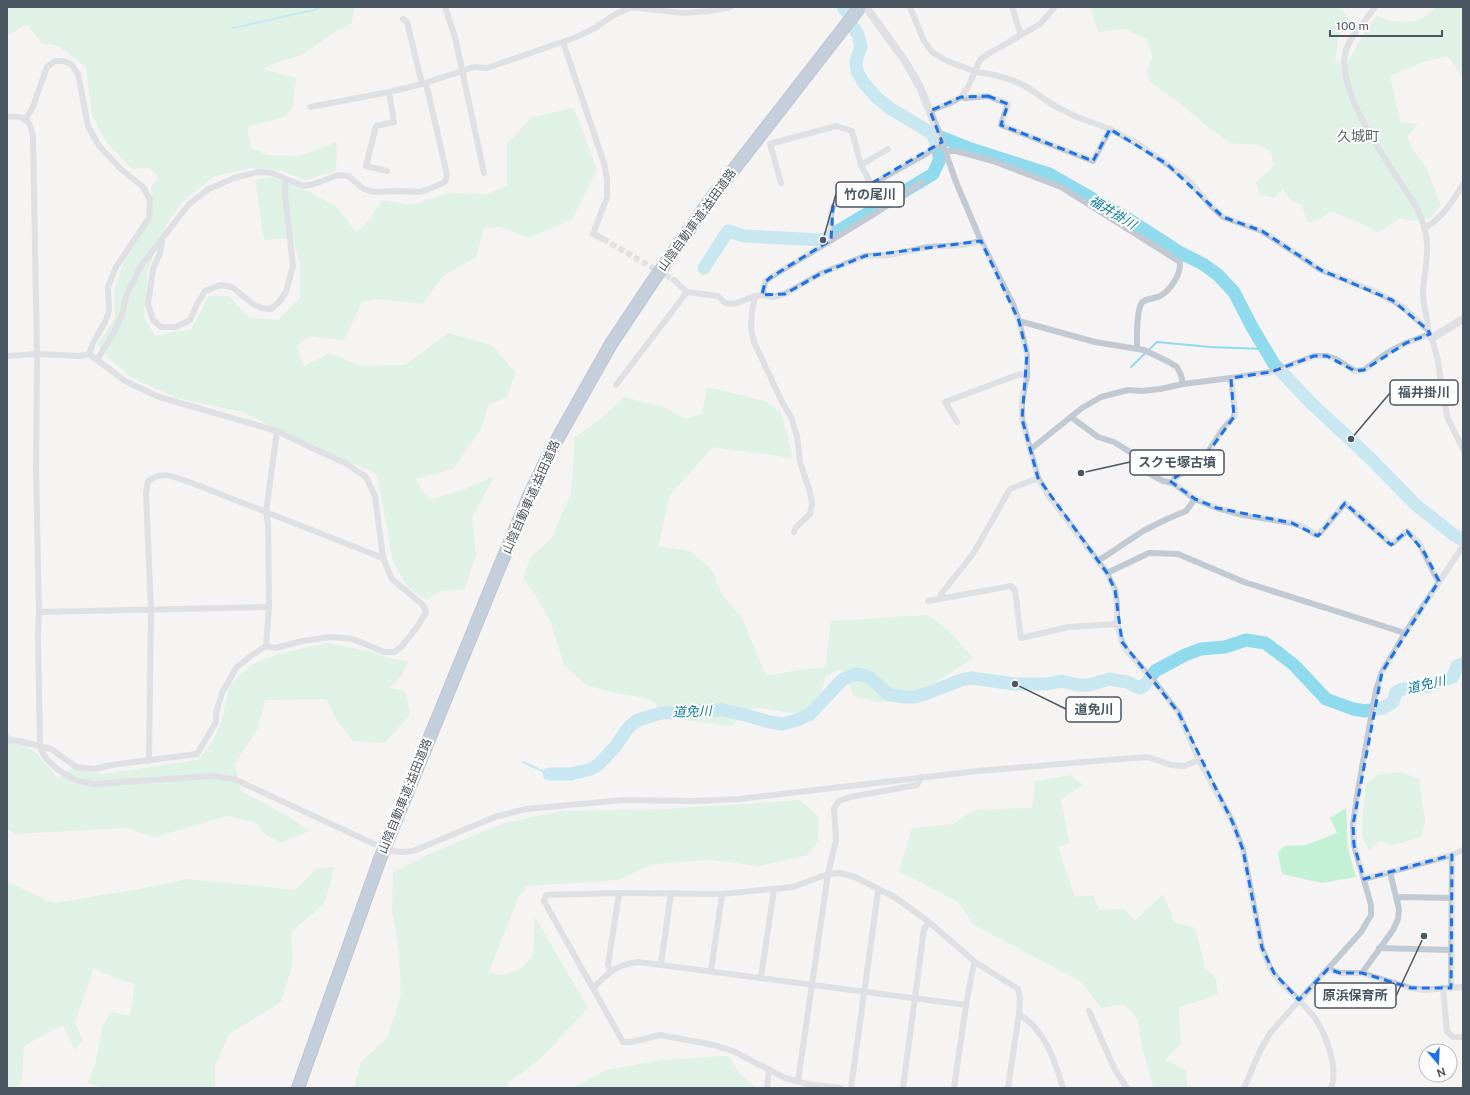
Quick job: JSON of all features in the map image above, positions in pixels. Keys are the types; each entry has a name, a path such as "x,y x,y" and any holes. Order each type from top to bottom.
{"highway":[{"name":"山陰自動車道;益田道路","path":"298,1088 380,859 529,496 550,452 611,344 653,281 710,200 860,7"}],"street":[{"path":"445,7 455,37 484,173"},
{"path":"310,107 424,84 474,67 487,68 574,38 595,28 614,15 629,8 683,13 709,11 731,7"},
{"path":"866,7 905,61 920,87 946,151 956,182 981,241 1013,304 1027,354 1027,376 1022,402 1022,419 1038,478 1048,495 1107,573 1115,590 1117,624 1122,642 1127,651 1154,681 1178,712 1199,760 1238,836 1243,850 1262,948 1267,963 1315,1019 1328,1045 1334,1066 1334,1081 1331,1088"},
{"path":"910,7 924,41 932,52 945,60 976,72 1012,80 1027,87 1053,104 1077,117 1110,129 1138,144 1188,180 1210,206 1223,217 1262,232 1322,270 1392,300 1404,308 1430,334"},
{"path":"1012,7 1021,35"},
{"path":"930,111 950,103 960,97 968,87 976,72 980,60 1040,24 1055,7"},
{"path":"1374,7 1352,37 1346,50 1345,64 1348,82 1360,115 1418,210 1424,228 1428,252 1424,276 1423,296 1430,334 1438,361 1448,419 1463,449"},
{"path":"97,360 113,334 122,315 126,296 141,266 189,204 210,189 234,178 258,172 272,173 303,186 314,184 338,175 348,176 364,189 374,192 420,192 445,182 446,176 424,84 407,22 403,19"},
{"path":"563,42 604,163 607,179 607,197 593,234 603,239"},
{"path":"25,120 32,110 47,68 55,61 63,61 71,64 78,74 88,126 99,146 122,170 143,187 150,200 148,218 116,267 108,287 108,311 105,322 93,343 89,354"},
{"path":"387,171 366,166 376,126 394,122 389,92"},
{"path":"960,97 988,96 1008,104 1001,125 1093,161 1110,129"},
{"path":"7,117 19,116 25,120 31,125 33,137 37,354 36,468 39,612 38,634 40,747 42,753 55,767 74,780 93,784 212,776 234,779 374,844"},
{"path":"781,183 770,144 836,126 852,131 861,165 871,184"},
{"path":"831,240 831,214 833,206 926,154 942,142"},
{"path":"861,165 888,148"},
{"path":"946,151 956,151 993,161 1061,187 1180,262 1177,277 1168,290 1160,296 1142,303 1139,311 1137,348"},
{"path":"162,240 160,253 153,269 148,304 152,320 161,327 176,328 190,320 198,302 206,291 220,285 232,287 261,308 271,309 280,301 286,292 293,266 285,194 286,179"},
{"path":"762,295 765,282 772,277 871,216 922,182"},
{"path":"1424,228 1433,224 1455,198 1463,184"},
{"path":"674,280 687,292 718,296 725,303 734,304 755,296 762,295 773,297 785,294 820,274 865,256 890,255 928,247 963,245 981,241"},
{"path":"616,384 687,292"},
{"path":"755,296 751,329 754,342 782,402 791,417 797,436 800,462 810,492 812,504 810,514 796,527 794,532"},
{"path":"1031,449 1082,408 1101,397 1128,390 1142,391 1160,389 1183,384 1271,372 1314,356 1327,356 1355,371 1364,370 1387,353 1406,343 1463,319"},
{"path":"1019,321 1095,342 1137,348 1170,362 1177,367 1183,384"},
{"path":"7,356 37,354 80,356 89,354 125,381 159,397 277,431 345,463 366,477 374,496 383,558 392,579 423,605 426,612 418,626 402,647 394,652 384,652 353,639 331,636 275,648 266,646"},
{"path":"957,422 945,402 1020,374 1027,376"},
{"path":"1173,483 1174,479 1204,458 1223,429 1234,417 1231,378"},
{"path":"1070,417 1098,437 1114,442 1136,456 1150,474 1164,481 1173,483 1196,499 1217,508 1292,523 1304,527 1316,535 1320,533 1345,503 1388,542 1393,543 1407,531 1419,543 1439,581"},
{"path":"7,740 50,749 76,767 95,769 110,765 197,754 216,722 216,713 222,693 236,668 266,646 270,607 268,525 266,512 277,431"},
{"path":"149,761 151,609 146,494 148,481 156,476 168,475 383,558"},
{"path":"942,598 941,594 974,554 1010,489 1038,478"},
{"path":"1098,561 1143,531 1186,511 1196,499"},
{"path":"1244,1088 1259,1053 1270,1033 1361,932 1371,915 1371,904 1354,845 1353,825 1376,690 1382,672 1405,632 1463,546"},
{"path":"1107,573 1150,553 1178,554 1244,582 1405,632"},
{"path":"928,601 1011,586 1015,590 1022,638 1068,627 1117,624"},
{"path":"39,612 270,607"},
{"path":"392,851 413,851 495,817 526,809 623,800 696,801 739,799 978,771 1148,757 1171,765 1184,766 1199,760"},
{"path":"798,1081 828,874 836,840 834,808 839,801 850,797 917,784 921,777"},
{"path":"1364,879 1452,855 1463,850"},
{"path":"1451,988 1452,855"},
{"path":"1362,973 1393,930 1398,919 1399,909 1390,872"},
{"path":"841,1088 807,1086 798,1081 785,1078 733,1051 714,1045 660,1035 632,1042 623,1042 544,901 546,895 619,893 722,894 794,887 828,874 840,873 855,877 896,898 929,922 975,962 1018,988 1020,998 1008,1088"},
{"path":"761,977 774,890"},
{"path":"851,1088 878,892 880,890"},
{"path":"612,971 608,965 619,893"},
{"path":"660,964 671,893"},
{"path":"711,971 722,894"},
{"path":"1397,899 1401,897 1451,898"},
{"path":"903,1088 924,929 929,922"},
{"path":"1379,948 1451,950"},
{"path":"593,988 612,971 623,964 638,962 966,1005"},
{"path":"954,1088 966,1005 975,962"},
{"path":"1328,969 1340,973 1362,973 1411,988 1424,990 1463,987"},
{"path":"1443,988 1447,1032 1452,1037 1463,1037"},
{"path":"1089,1011 1115,1070 1127,1088"},
{"path":"1018,1014 1027,1019 1043,1037 1054,1060 1063,1088"},
{"path":"767,1088 769,1069"}],"highlighted area":[{"path":"988,96 1008,104 1001,125 1093,161 1110,129 1167,164 1223,217 1262,231 1321,270 1392,300 1428,330 1430,334 1406,343 1364,370 1355,371 1327,356 1314,356 1271,372 1231,378 1234,417 1204,458 1170,481 1195,499 1217,508 1292,523 1318,536 1345,503 1391,545 1407,531 1424,552 1439,581 1382,672 1353,825 1354,845 1364,879 1452,855 1451,988 1411,988 1362,973 1340,973 1328,969 1299,1000 1274,973 1262,948 1243,850 1232,821 1178,712 1122,642 1115,590 1107,573 1038,478 1022,419 1027,354 1019,321 981,241 865,256 820,274 785,294 762,295 765,282 771,277 831,240 833,206 942,142 930,111 961,97"}],"green space":[{"path":"7,7 354,7 352,23 332,34 302,55 281,61 262,69 296,78 293,107 284,117 247,127 251,148 268,155 299,156 337,142 336,171 305,180 283,171 252,168 215,176 182,202 166,225 148,269 144,317 155,336 191,329 209,296 229,296 249,318 278,320 300,298 300,263 293,238 264,240 255,180 271,177 312,193 338,208 356,233 371,218 382,200 412,205 448,193 487,194 507,186 507,144 532,117 574,108 597,170 572,219 529,238 500,227 484,228 476,257 443,276 422,304 378,299 362,302 344,340 310,336 296,346 304,366 330,353 360,366 405,365 448,333 492,345 516,373 506,398 489,404 480,431 453,469 415,479 429,500 465,489 495,476 472,517 476,555 464,590 439,591 427,600 408,587 393,562 377,474 319,449 242,412 177,398 132,378 107,357 98,344 115,318 114,290 124,262 152,216 151,187 159,178 150,168 132,169 107,143 92,115 86,67 58,46 42,43 27,24 7,36"},
{"path":"1093,7 1339,7 1349,19 1338,38 1335,63 1349,60 1360,40 1377,15 1388,20 1406,22 1425,17 1435,7 1463,7 1463,79 1448,56 1423,62 1390,76 1400,122 1418,124 1407,137 1415,153 1426,168 1441,205 1431,218 1413,221 1400,218 1378,233 1365,225 1331,211 1317,221 1307,222 1302,205 1290,200 1283,188 1275,198 1260,195 1256,182 1274,166 1271,152 1260,145 1230,143 1176,100 1150,82 1146,71 1153,56 1146,39 1125,29 1098,32 1091,10"},
{"path":"707,387 765,401 781,413 792,458 713,447 670,495 658,546 690,551 713,571 722,595 742,618 766,676 825,667 831,621 928,615 949,631 973,658 921,692 881,703 854,696 846,674 840,669 826,676 818,700 798,714 760,708 746,709 732,726 669,718 653,701 635,696 614,693 586,685 564,665 551,623 537,598 523,578 531,557 551,539 571,494 575,437 603,417 624,397 666,408 685,419 702,414"},
{"path":"328,643 367,651 393,659 409,661 401,677 389,688 405,691 410,714 385,743 353,741 337,721 326,699 265,700 258,728 235,764 241,791 289,817 309,831 280,843 262,832 257,823 227,816 155,837 127,828 16,834 7,829 7,733 37,753 58,779 71,768 103,774 197,760 211,744 222,721 229,686 251,665 277,654"},
{"path":"1401,772 1419,779 1425,821 1421,837 1390,846 1380,840 1369,850 1362,836 1366,784 1377,775"},
{"path":"1071,775 1083,785 1061,799 1069,843 1058,847 1075,897 1093,895 1099,910 1124,909 1135,921 1163,894 1175,922 1195,928 1206,970 1216,978 1218,995 1179,1007 1181,1044 1165,1060 1186,1070 1187,1088 1157,1088 1153,1085 1143,1051 1138,1019 1124,1004 1101,1008 1082,982 974,925 958,902 899,871 912,828 954,824 974,810 1032,808 1035,781"},
{"path":"800,800 819,817 818,841 808,855 760,866 712,860 653,864 618,880 527,886 519,896 488,973 502,975 521,969 533,954 535,917 588,1008 539,1060 509,1082 505,1088 354,1088 361,1062 387,1038 401,996 399,951 392,912 393,872 429,854 502,824 559,811 666,809"},
{"path":"1346,808 1348,849 1356,877 1322,883 1282,874 1278,853 1284,846 1306,845 1337,833 1330,818"},
{"path":"335,867 324,904 291,932 293,963 281,1002 229,1034 215,1066 215,1088 106,1088 87,1083 95,1065 103,1025 111,1012 130,1016 135,984 120,980 94,968 75,1022 83,1040 75,1050 63,1025 24,1046 22,1082 15,1088 7,1088 7,882 54,903 145,888 188,879 296,890 317,868"},
{"path":"728,1056 741,1075 756,1088 572,1088 606,1070 661,1060"}],"waterway":[{"path":"233,28 314,10 321,7"},
{"name":"福井掛川","path":"843,7 846,11"},
{"name":"福井掛川","path":"854,28 861,46 856,61 857,71 863,82 877,98 891,109 933,134 971,149 1049,174 1128,219 1179,252 1203,264 1218,275 1234,292 1252,327 1274,364 1310,402 1370,458 1416,505 1454,535 1463,540"},
{"path":"704,268 728,231 744,236 823,240 933,174 940,159 933,134"},
{"path":"1131,367 1157,342 1210,347 1264,349"},
{"name":"道免川","path":"549,774 571,774 591,769 599,764 614,748 629,727 638,720 661,713 723,710 782,724 797,720 810,714 842,680 855,674 871,678 885,692 891,695 904,697 914,697 961,680 971,678 1015,684 1047,684 1061,681 1078,685 1089,685 1109,679 1127,682 1140,688 1144,686 1155,671 1185,655 1201,649 1225,647 1246,640 1265,643 1280,654 1294,665 1326,699 1353,709 1365,711 1383,708 1393,702 1396,692 1403,689 1428,686 1453,677 1457,666 1463,664"},
{"path":"523,762 549,774"}],"tunnel":[{"path":"603,239 674,280"}],"place":[{"name":"竹の尾川","path":"823,240"},
{"name":"福井掛川","path":"1351,439"},
{"name":"スクモ塚古墳","path":"1081,473"},
{"name":"道免川","path":"1015,684"},
{"name":"原浜保育所","path":"1424,936"}],"district":[{"name":"久城町","path":"1358,136"}]}
